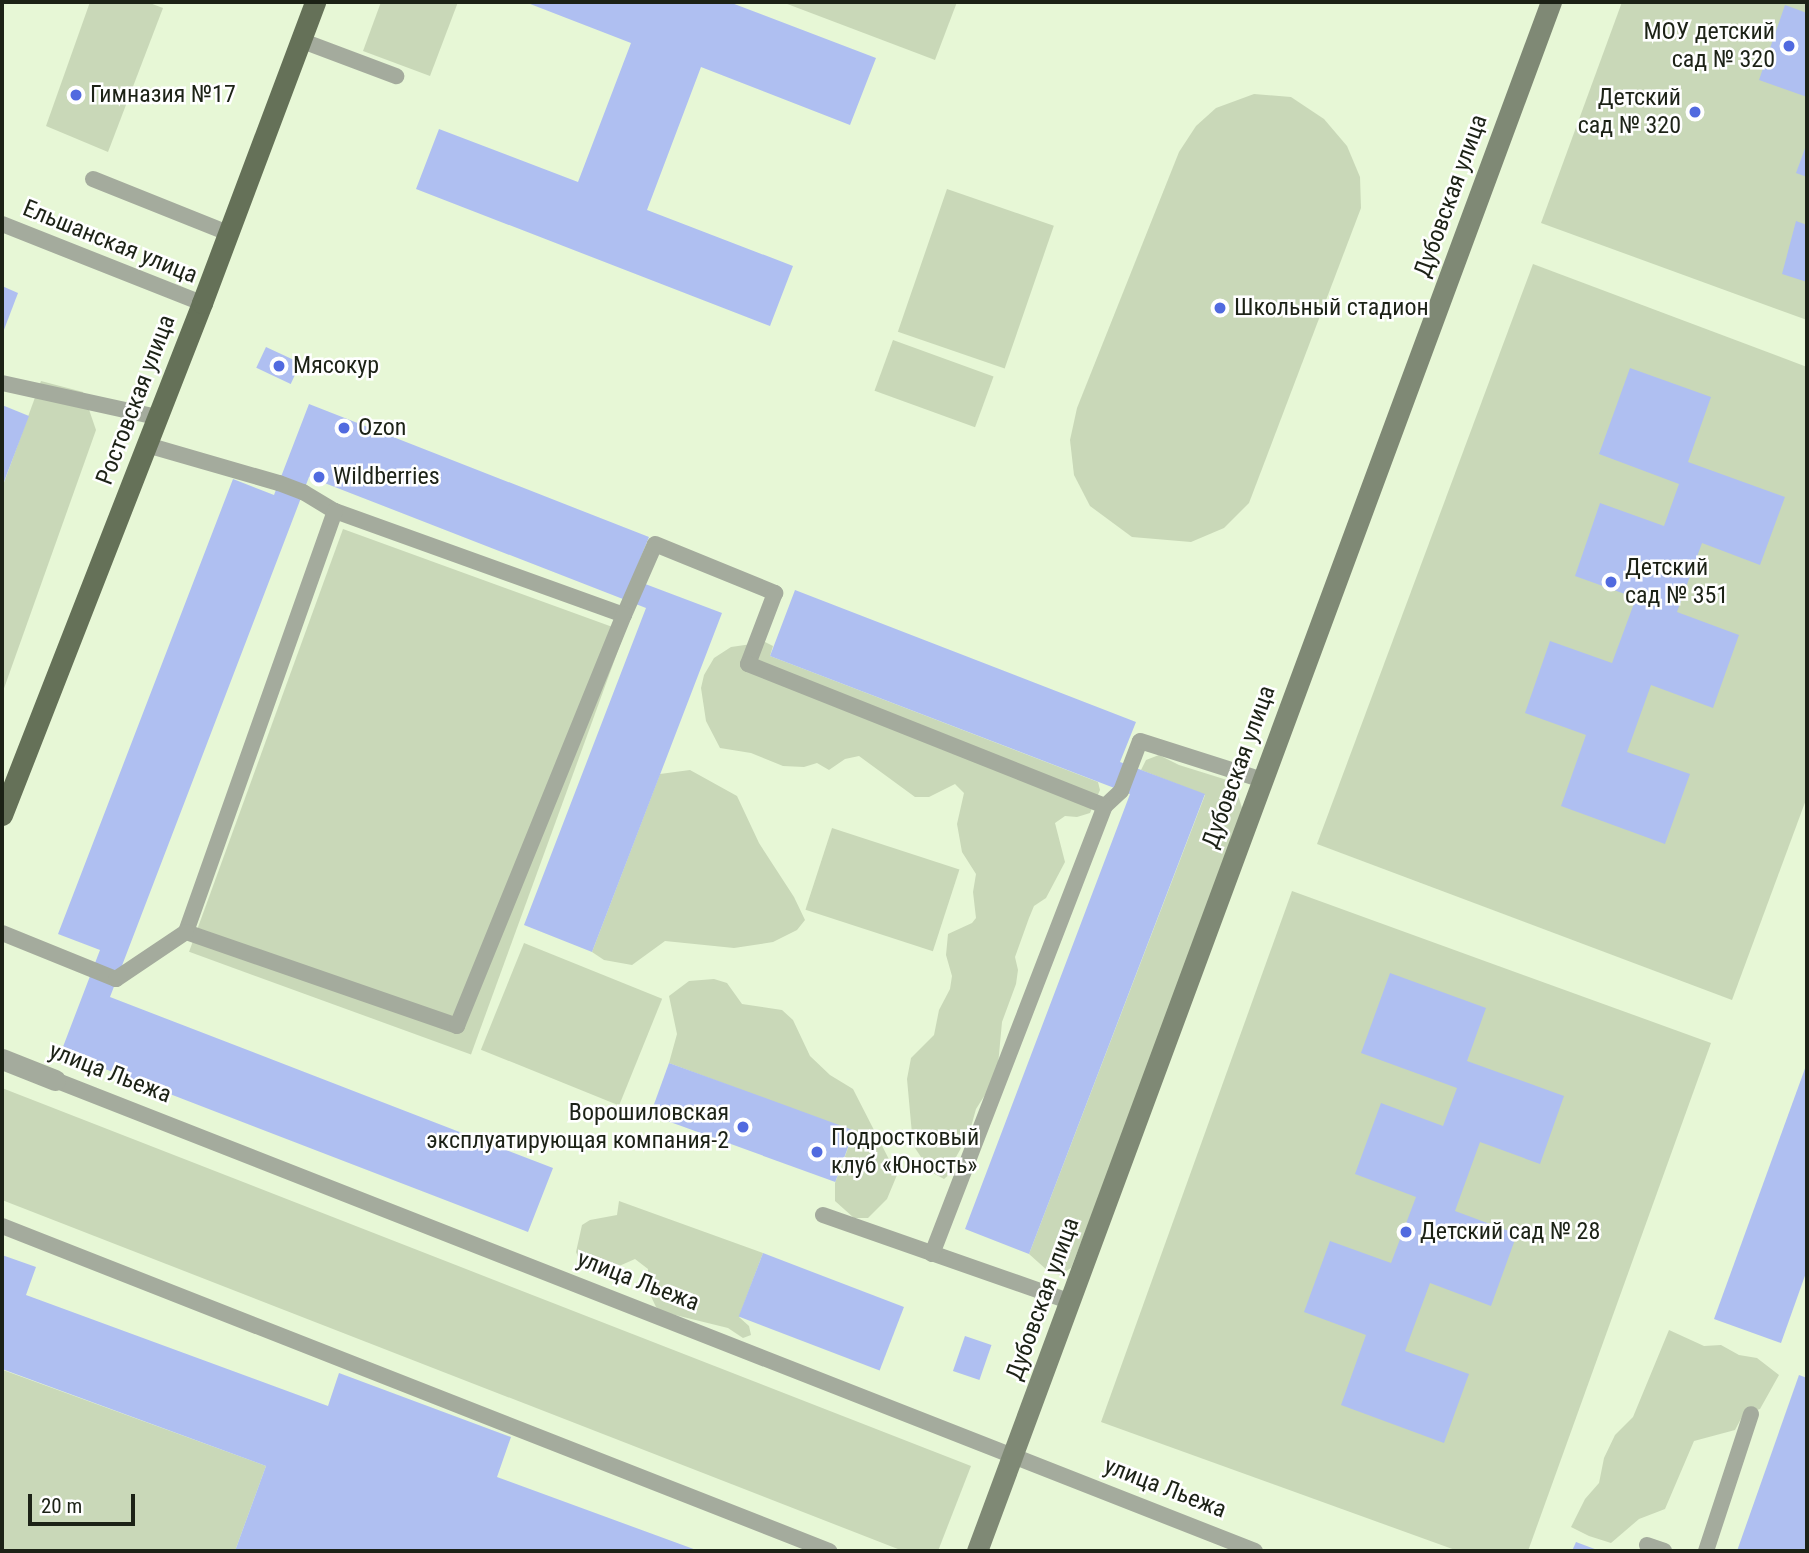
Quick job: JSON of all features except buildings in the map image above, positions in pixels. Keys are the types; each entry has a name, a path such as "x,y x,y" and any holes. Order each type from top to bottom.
{"main road":[{"name":"Ростовская улица","path":"2,815 202,303 315,2"}],"street":[{"name":"Дубовская улица","path":"977,1551 1551,2"},
{"name":"улица Льежа","path":"2,1059 54,1080"}],"lane":[{"path":"300,40 396,76"},
{"path":"93,179 228,233"},
{"name":"Ельшанская улица","path":"2,224 202,303"},
{"path":"2,383 157,417"},
{"path":"147,445 279,483 303,492 335,511 624,615"},
{"path":"2,933 116,979 186,932 335,511"},
{"path":"186,932 457,1026 655,544 775,593 748,664 1105,806"},
{"path":"932,1254 1105,806 1121,790 1140,741 1263,780"},
{"name":"улица Льежа","path":"54,1080 1255,1551"},
{"path":"823,1215 1068,1301 1068,1305"},
{"path":"2,1226 829,1551"},
{"path":"1706,1551 1751,1414"},
{"path":"1647,1545 1664,1551"}],"green space":[{"path":"90,2 147,2 163,8 108,152 46,126"},
{"path":"381,2 458,2 430,76 363,51"},
{"path":"782,2 957,2 935,60"},
{"name":"Детский сад № 320","path":"1622,2 1807,2 1807,320 1541,223"},
{"name":"Школьный стадион","path":"1254,94 1291,97 1324,119 1347,146 1360,177 1361,208 1249,503 1224,528 1191,542 1132,537 1090,506 1074,475 1070,440 1077,408 1179,152 1196,126 1216,108"},
{"path":"947,189 1054,226 1005,369 898,332"},
{"name":"Детский сад № 351","path":"1533,264 1807,367 1807,797 1732,1000 1317,844"},
{"path":"893,340 994,377 975,427 875,391"},
{"path":"41,381 83,392 96,430 2,694 2,488"},
{"path":"343,529 625,632 471,1054 189,952"},
{"path":"765,642 773,646 770,656 1098,782 1100,790 1090,813 1077,817 1065,816 1055,823 1065,862 1046,898 1034,906 1029,918 1015,957 1018,970 1016,984 1002,1022 997,1076 976,1109 969,1134 956,1157 954,1170 944,1179 931,1172 913,1145 907,1079 911,1058 934,1035 939,1010 950,989 952,976 946,955 948,934 972,923 976,918 973,892 976,874 962,852 957,824 964,793 955,784 929,797 915,797 859,756 845,759 829,770 817,763 804,767 783,766 751,753 720,748 706,721 701,688 704,675 714,658 731,647"},
{"path":"1159,755 1179,765 1227,780 1238,795 1246,821 1071,1268 1060,1275 1048,1271 1029,1254 1205,795 1141,770 1146,760"},
{"path":"690,770 737,796 759,843 794,897 805,920 797,930 773,942 734,948 665,941 632,965 604,960 592,952 660,774"},
{"path":"832,828 959,869 933,951 805,910"},
{"name":"Детский сад № 28","path":"1292,891 1711,1043 1528,1551 1458,1551 1101,1422"},
{"path":"524,943 662,999 619,1105 481,1050"},
{"path":"714,979 727,983 742,1004 782,1010 793,1020 810,1056 830,1075 853,1089 897,1175 887,1199 868,1218 854,1218 835,1201 835,1183 854,1132 669,1063 677,1034 669,996 689,981"},
{"path":"2,1088 971,1466 938,1551 903,1551 2,1200"},
{"path":"619,1201 763,1253 739,1317 749,1326 751,1335 743,1338 728,1328 663,1312 656,1307 648,1290 648,1269 635,1259 601,1274 583,1269 576,1252 582,1225 590,1220 617,1215"},
{"path":"1669,1330 1704,1346 1721,1345 1739,1355 1757,1358 1779,1375 1760,1409 1743,1415 1735,1430 1694,1441 1665,1509 1639,1519 1611,1543 1589,1536 1571,1527 1585,1499 1599,1483 1604,1458 1615,1435 1633,1417"},
{"path":"3,1370 266,1466 235,1551 2,1551"}],"place":[{"name":"МОУ детский сад № 320","path":"1789,46"},
{"name":"Гимназия №17","path":"76,95"},
{"name":"Детский сад № 320","path":"1695,112"},
{"name":"Школьный стадион","path":"1220,308"},
{"name":"Мясокур","path":"279,366"},
{"name":"Ozon","path":"344,428"},
{"name":"Wildberries","path":"319,477"},
{"name":"Детский сад № 351","path":"1611,582"},
{"name":"Ворошиловская эксплуатирующая компания-2","path":"743,1127"},
{"name":"Подростковый клуб «Юность»","path":"817,1152"},
{"name":"Детский сад № 28","path":"1406,1232"}]}
